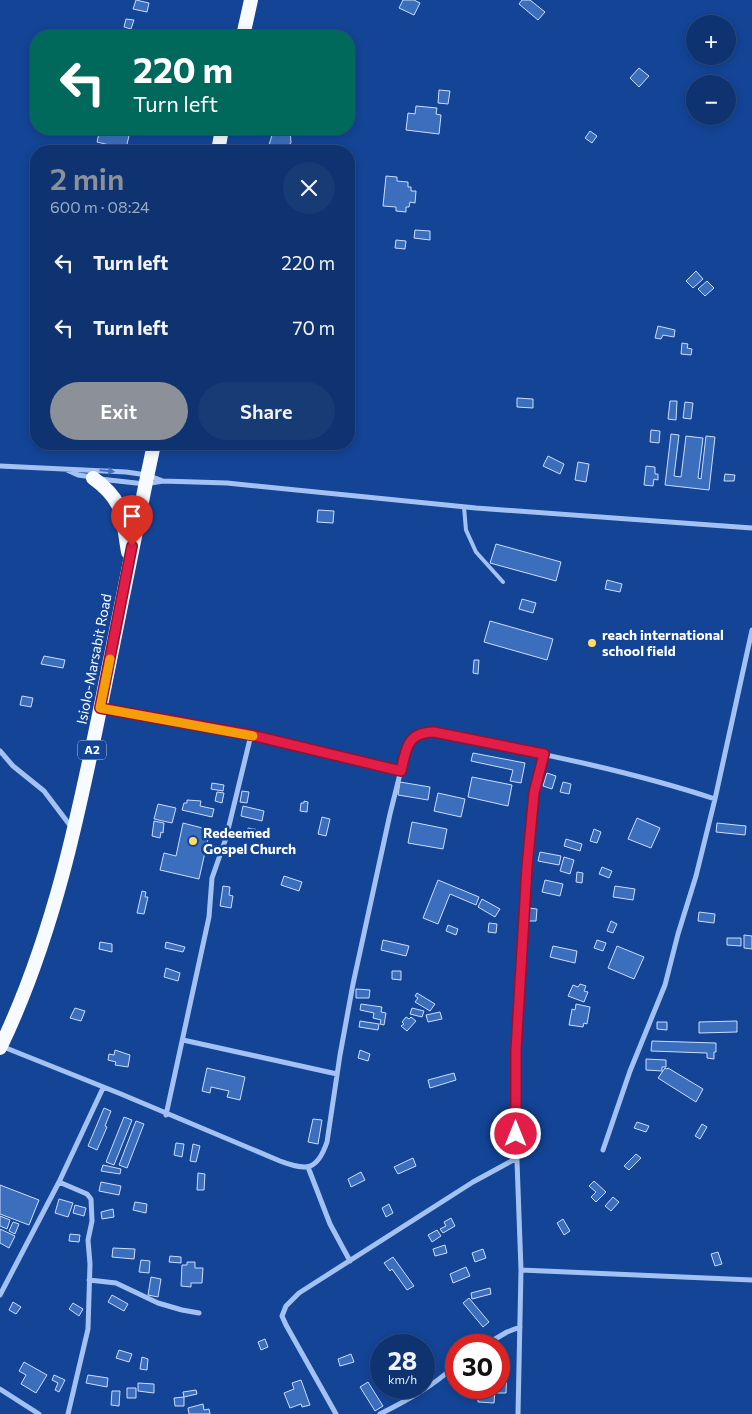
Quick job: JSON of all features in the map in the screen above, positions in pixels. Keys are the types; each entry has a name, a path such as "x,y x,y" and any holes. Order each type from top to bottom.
{"highway":[{"path":"244,30 251,0"},
{"name":"Isiolo-Marsabit Road","path":"0,1047 30,979 56,898 100,708 153,450"},
{"path":"93,478 109,490 117,502 122,514 129,560"}],"street":[{"path":"0,466 78,469 163,481"},
{"path":"67,470 78,476 93,478 227,483 464,507 752,528"},
{"path":"603,1150 626,1080 665,985 696,876 715,799 752,630"},
{"path":"100,708 251,735 401,771"},
{"path":"0,1047 120,1094 280,1162 292,1166 308,1167 318,1162 327,1142 353,984 409,742 424,732 434,732 544,754 686,789 715,799"},
{"path":"166,1115 209,917 212,878 226,838 251,735"},
{"path":"0,751 13,766 44,791 73,831"},
{"path":"518,1414 521,1270 516,1158 516,1050 522,942 534,793 544,754"},
{"path":"183,1040 337,1074"},
{"path":"0,1295 59,1182 103,1088"},
{"path":"336,1414 286,1325 282,1316 286,1306 298,1293 473,1182 516,1158"},
{"path":"308,1167 330,1224 350,1261"},
{"path":"59,1182 87,1194 91,1199 92,1221 88,1240 90,1264 88,1328 68,1414"},
{"path":"521,1270 752,1280"},
{"path":"89,1280 116,1283 164,1305 199,1313"},
{"path":"504,1334 520,1327"},
{"path":"380,1414 408,1400 445,1375"},
{"path":"0,1389 39,1414"}],"lane":[{"path":"464,507 466,530 476,552 503,582"}],"building":[{"path":"136,0 149,3 147,12 133,9"},
{"path":"403,0 414,0 420,3 414,15 399,8"},
{"path":"522,0 530,0 545,12 538,20 519,4"},
{"path":"126,19 134,20 131,29 124,27"},
{"path":"639,68 649,76 639,87 630,78"},
{"path":"439,90 450,91 448,104 438,103"},
{"path":"416,106 437,108 436,114 441,115 439,134 406,130 408,113 415,114"},
{"path":"590,131 597,136 592,143 585,138"},
{"path":"99,135 129,135 127,145 109,145 97,142"},
{"path":"272,135 290,135 291,143 289,145 269,145"},
{"path":"386,176 397,177 397,181 408,182 408,187 411,187 411,191 416,191 415,203 410,202 409,207 406,207 406,212 396,211 396,207 383,206"},
{"path":"415,230 430,231 430,240 414,238"},
{"path":"396,240 406,241 405,249 395,248"},
{"path":"696,271 703,279 693,288 686,281"},
{"path":"707,281 714,288 705,296 698,289"},
{"path":"658,326 675,330 674,337 663,335 661,339 655,338"},
{"path":"682,343 688,344 687,348 692,349 691,355 681,354"},
{"path":"517,398 533,399 533,408 517,407"},
{"path":"670,401 677,401 676,420 668,419"},
{"path":"685,402 693,403 691,419 683,418"},
{"path":"651,430 660,431 659,443 650,442"},
{"path":"671,434 679,435 674,476 681,477 686,436 703,438 698,478 701,479 706,436 715,437 709,490 665,485"},
{"path":"548,456 564,464 560,474 543,466"},
{"path":"578,462 589,464 586,482 575,480"},
{"path":"646,466 655,467 655,474 658,474 658,480 654,479 653,486 644,485"},
{"path":"725,474 735,475 734,481 724,481"},
{"path":"318,510 334,511 333,523 317,522"},
{"path":"496,544 561,562 556,581 490,563"},
{"path":"607,580 622,584 620,592 605,589"},
{"path":"522,599 536,603 533,613 519,609"},
{"path":"490,621 553,639 547,660 484,642"},
{"path":"44,656 65,660 63,668 41,664"},
{"path":"474,660 479,660 478,674 473,673"},
{"path":"22,696 33,698 31,707 20,705"},
{"path":"473,753 525,763 521,783 510,781 513,770 471,761"},
{"path":"547,773 556,776 552,789 543,786"},
{"path":"472,777 512,785 508,806 468,797"},
{"path":"400,782 430,787 428,800 398,795"},
{"path":"563,782 571,784 569,794 560,792"},
{"path":"212,783 224,785 223,791 211,789"},
{"path":"242,791 249,792 247,803 240,802"},
{"path":"217,792 224,793 222,803 215,801"},
{"path":"438,793 465,799 461,817 434,811"},
{"path":"187,800 201,801 200,806 214,809 212,817 182,810"},
{"path":"304,801 308,802 307,812 300,811 301,803 304,803"},
{"path":"158,804 176,808 172,823 154,819"},
{"path":"243,806 264,811 262,821 241,816"},
{"path":"322,817 330,819 326,836 318,834"},
{"path":"637,818 660,828 651,848 628,839"},
{"path":"154,821 164,823 163,833 161,832 160,838 152,836"},
{"path":"412,822 447,829 443,849 408,843"},
{"name":"Redeemed Gospel Church","path":"183,823 210,830 199,879 160,870 164,853 176,856"},
{"path":"717,823 746,826 745,835 716,832"},
{"path":"248,828 259,830 257,836 246,834"},
{"path":"594,829 601,832 597,843 590,841"},
{"path":"566,839 582,844 580,851 564,846"},
{"path":"540,852 561,856 559,865 538,861"},
{"path":"564,857 574,860 570,874 560,871"},
{"path":"602,867 612,871 609,878 599,874"},
{"path":"577,872 583,873 582,883 576,882"},
{"path":"284,876 302,882 299,891 281,885"},
{"path":"438,880 479,897 476,905 450,894 438,924 423,918"},
{"path":"545,880 563,884 560,896 542,892"},
{"path":"223,886 230,887 229,895 233,896 231,908 220,906"},
{"path":"615,886 635,889 633,900 613,897"},
{"path":"142,891 146,892 145,897 148,897 144,914 137,913"},
{"path":"482,899 500,909 495,917 478,907"},
{"path":"529,908 537,909 536,921 528,921"},
{"path":"699,912 715,914 714,923 698,921"},
{"path":"611,921 617,924 613,933 607,931"},
{"path":"489,923 497,924 496,933 488,932"},
{"path":"448,925 458,929 456,935 446,931"},
{"path":"744,935 752,936 752,949 744,948"},
{"path":"727,938 741,938 741,946 727,945"},
{"path":"383,940 409,946 406,956 381,950"},
{"path":"597,940 606,943 603,951 594,948"},
{"path":"100,942 112,944 112,952 99,949"},
{"path":"166,942 185,947 183,952 165,948"},
{"path":"553,946 577,951 575,963 550,957"},
{"path":"617,946 644,957 634,979 608,968"},
{"path":"166,968 180,973 178,981 164,977"},
{"path":"392,971 401,971 401,980 392,979"},
{"path":"580,984 586,986 584,991 588,992 584,1002 568,996 573,985 578,987"},
{"path":"356,989 370,990 369,998 356,998"},
{"path":"417,993 435,1004 430,1011 415,1002 418,998 415,996"},
{"path":"361,1004 382,1007 381,1012 386,1013 384,1025 380,1024 381,1020 373,1018 374,1013 360,1010"},
{"path":"576,1004 590,1007 587,1024 584,1023 583,1027 569,1025 572,1009 575,1010"},
{"path":"75,1008 85,1011 81,1021 70,1018"},
{"path":"412,1008 424,1011 422,1017 410,1014"},
{"path":"440,1012 442,1019 428,1022 426,1015"},
{"path":"406,1017 409,1019 411,1017 416,1021 407,1031 401,1026 404,1024 402,1022"},
{"path":"360,1021 379,1024 378,1030 359,1027"},
{"path":"737,1021 737,1032 699,1033 699,1022"},
{"path":"657,1022 667,1022 667,1030 657,1029"},
{"path":"652,1041 716,1043 716,1052 714,1052 714,1059 707,1058 707,1053 651,1051"},
{"path":"115,1050 130,1055 128,1067 115,1065 116,1062 108,1060 109,1054 114,1055"},
{"path":"360,1050 370,1054 368,1061 358,1058"},
{"path":"646,1059 666,1060 666,1067 662,1067 662,1071 646,1070"},
{"path":"207,1068 245,1077 240,1100 227,1097 229,1091 211,1087 210,1093 202,1091"},
{"path":"665,1068 703,1089 696,1102 658,1078"},
{"path":"454,1073 456,1080 430,1088 428,1080"},
{"path":"104,1108 111,1111 105,1126 107,1127 97,1150 88,1146"},
{"path":"124,1117 132,1120 114,1165 106,1162"},
{"path":"313,1119 322,1120 318,1144 308,1142"},
{"path":"136,1121 144,1124 127,1168 119,1165"},
{"path":"637,1122 649,1126 646,1132 634,1128"},
{"path":"702,1124 707,1127 700,1139 695,1136"},
{"path":"176,1143 184,1144 182,1157 174,1155"},
{"path":"193,1144 200,1146 196,1162 190,1161"},
{"path":"636,1154 641,1158 629,1170 624,1166"},
{"path":"413,1158 416,1166 398,1174 394,1167"},
{"path":"103,1165 121,1169 120,1174 101,1171"},
{"path":"361,1172 365,1180 351,1187 348,1179"},
{"path":"198,1173 205,1174 204,1190 197,1190"},
{"path":"594,1181 606,1192 596,1202 591,1197 596,1192 589,1186"},
{"path":"101,1182 121,1186 119,1195 99,1191"},
{"path":"0,1185 39,1200 29,1225 0,1214"},
{"path":"613,1197 619,1202 611,1211 605,1206"},
{"path":"59,1199 73,1203 68,1217 55,1213"},
{"path":"135,1202 147,1204 146,1213 133,1210"},
{"path":"389,1204 393,1213 386,1217 382,1208"},
{"path":"75,1205 86,1208 84,1216 73,1213"},
{"path":"113,1209 114,1217 102,1219 101,1212"},
{"path":"0,1216 10,1220 7,1229 0,1226"},
{"path":"451,1218 455,1226 443,1233 440,1229 446,1226 444,1222"},
{"path":"563,1219 570,1231 564,1235 557,1223"},
{"path":"13,1222 19,1224 15,1234 9,1231"},
{"path":"0,1229 15,1236 9,1248 0,1243"},
{"path":"437,1230 441,1236 432,1242 428,1235"},
{"path":"70,1234 80,1235 79,1242 69,1241"},
{"path":"445,1245 447,1253 435,1256 433,1249"},
{"path":"113,1248 135,1249 134,1259 112,1257"},
{"path":"483,1249 486,1258 475,1262 472,1253"},
{"path":"718,1252 722,1264 715,1266 711,1254"},
{"path":"170,1256 181,1257 181,1263 169,1262"},
{"path":"393,1257 414,1286 407,1290 392,1269 390,1271 384,1263"},
{"path":"141,1260 150,1261 149,1273 139,1272"},
{"path":"187,1262 195,1262 195,1268 203,1268 202,1283 191,1283 191,1287 181,1286 182,1265 187,1265"},
{"path":"466,1267 470,1276 453,1283 450,1274"},
{"path":"151,1277 161,1279 158,1297 148,1295"},
{"path":"490,1288 491,1294 472,1299 471,1293"},
{"path":"112,1295 128,1304 124,1311 108,1302"},
{"path":"469,1298 489,1322 483,1327 463,1303"},
{"path":"13,1302 21,1307 16,1314 9,1310"},
{"path":"73,1303 83,1309 79,1316 69,1309"},
{"path":"265,1339 268,1347 261,1350 258,1342"},
{"path":"119,1350 132,1354 129,1362 116,1358"},
{"path":"351,1354 354,1362 340,1366 338,1359"},
{"path":"142,1357 148,1359 147,1370 140,1369"},
{"path":"24,1362 47,1375 36,1393 21,1384 26,1375 19,1371"},
{"path":"54,1375 65,1380 59,1392 55,1390 58,1383 52,1380"},
{"path":"88,1375 108,1378 107,1387 86,1383"},
{"path":"301,1380 310,1405 302,1407 301,1404 290,1408 284,1393 294,1389 292,1383"},
{"path":"368,1382 370,1385 370,1399 379,1399 383,1406 375,1411 360,1387"},
{"path":"138,1383 154,1384 154,1393 138,1391"},
{"path":"127,1388 136,1388 136,1398 127,1398"},
{"path":"196,1390 197,1394 184,1397 183,1392"},
{"path":"112,1391 120,1391 119,1406 111,1405"},
{"path":"184,1397 184,1406 175,1406 174,1398"},
{"path":"478,1399 494,1399 494,1403 478,1402"},
{"path":"203,1404 204,1410 209,1409 210,1414 189,1414 188,1408"}],"slow traffic":[{"path":"110,659 100,708 253,736"}],"place":[{"name":"reach international school field","path":"592,643"},
{"name":"Redeemed Gospel Church","path":"193,841"}],"route":[{"path":"132,546 100,708 251,735 401,771 409,742 424,732 434,732 544,754 534,793 527,867 516,1050 516,1134"}]}
